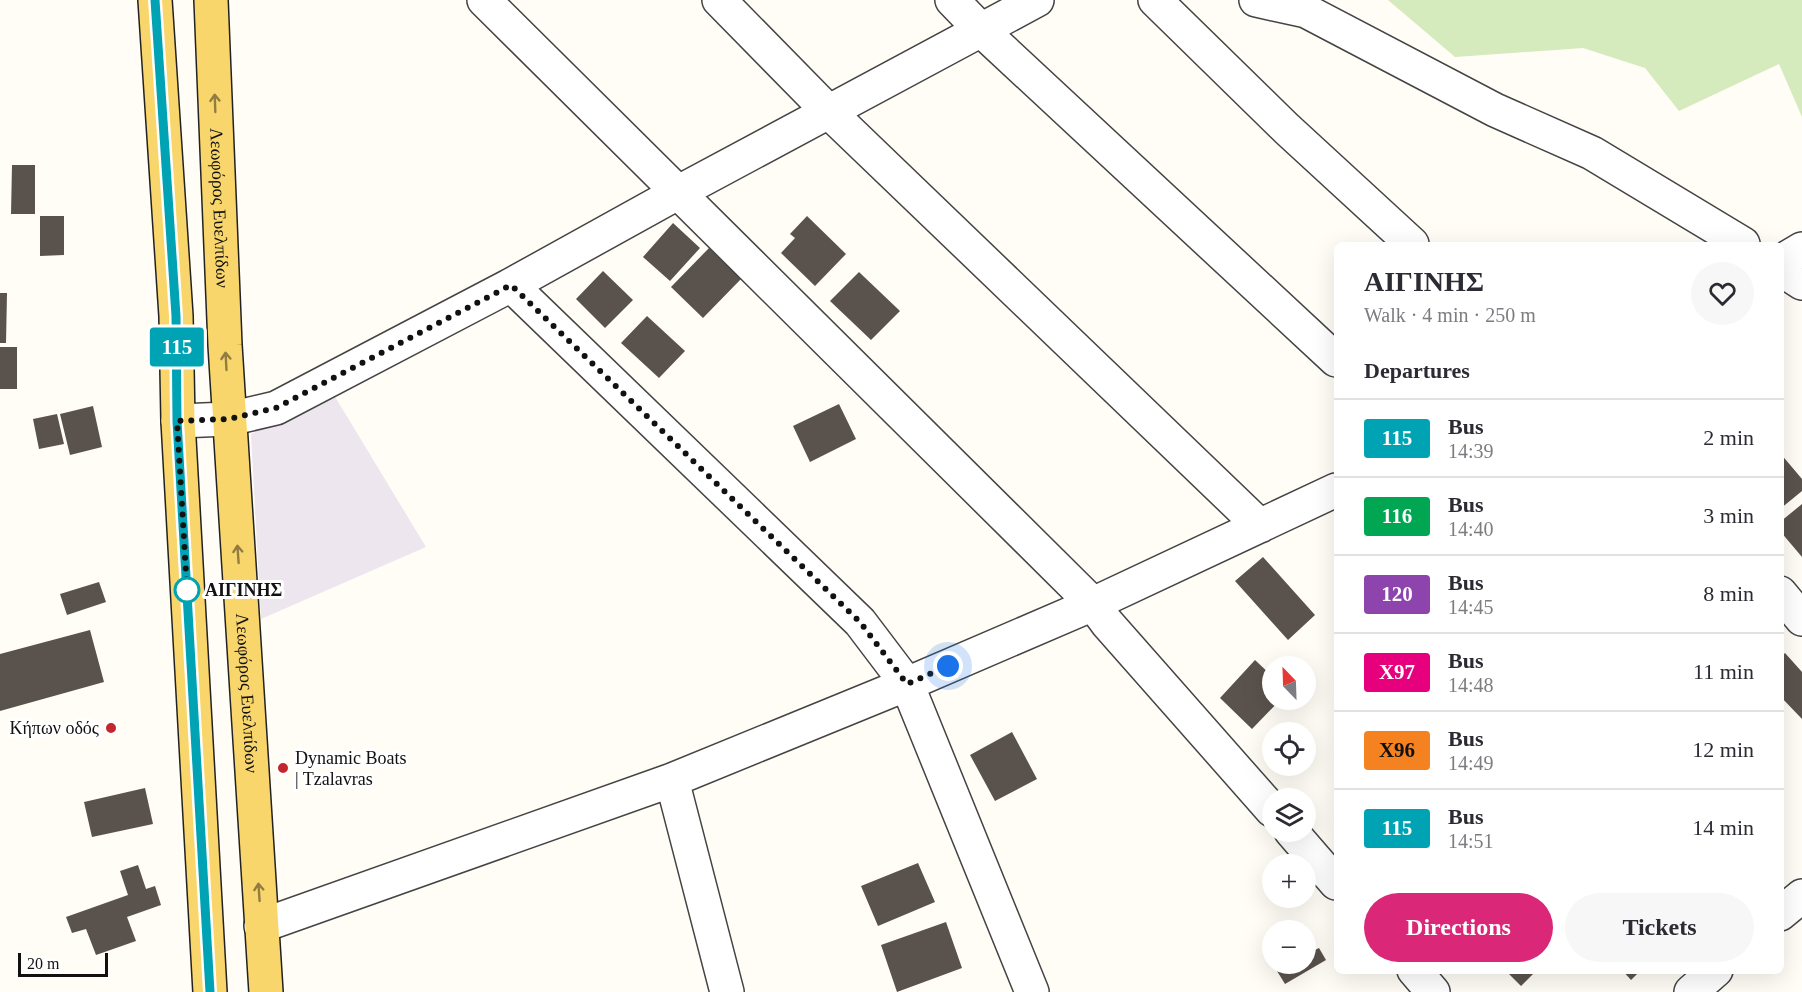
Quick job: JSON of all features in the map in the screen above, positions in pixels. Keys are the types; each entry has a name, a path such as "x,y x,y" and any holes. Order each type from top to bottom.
{"main road":[{"path":"155,0 176,316 177,421 210,992"},
{"name":"Λεωφόρος Ευελπίδων","path":"211,0 229,419 266,992"}],"street":[{"path":"484,0 1093,604 1107,623 1262,799"},
{"path":"719,0 830,112 1260,526"},
{"path":"952,0 981,30 1334,358"},
{"path":"177,421 229,419 276,408 511,285 1037,0"},
{"path":"1155,0 1287,129 1410,242"},
{"path":"1256,0 1306,11 1495,110 1592,153 1740,242"},
{"path":"1784,260 1802,249"},
{"path":"1784,272 1802,283"},
{"path":"511,285 860,622 907,684 1032,992"},
{"path":"261,926 672,780 907,684 1093,604 1334,491"},
{"path":"1784,598 1802,619"},
{"path":"672,780 727,992"},
{"path":"1301,842 1334,881"},
{"path":"1784,911 1802,896"},
{"path":"1417,974 1433,992"},
{"path":"1691,992 1711,974"}],"shaded area":[{"path":"334,395 426,547 261,619 251,434"}],"green space":[{"path":"1388,0 1802,0 1802,117 1779,64 1679,111 1645,68 1583,48 1455,57"}],"building":[{"path":"12,165 35,165 35,214 11,214"},
{"path":"40,216 64,216 64,255 40,256"},
{"path":"807,216 846,254 815,286 781,253 795,238 790,234"},
{"path":"673,223 700,248 670,281 643,257"},
{"path":"709,248 741,279 703,318 671,287"},
{"path":"603,271 633,300 605,328 576,299"},
{"path":"859,272 900,311 871,340 830,301"},
{"path":"0,293 7,293 6,343 0,343"},
{"path":"647,316 685,351 659,378 621,343"},
{"path":"0,347 17,347 17,389 0,389"},
{"path":"839,404 856,439 810,462 793,426"},
{"path":"93,406 102,447 70,455 60,414"},
{"path":"57,414 64,444 39,449 33,419"},
{"path":"1784,458 1802,479 1802,491 1784,506"},
{"path":"1802,504 1802,557 1784,536 1784,519"},
{"path":"1263,557 1315,615 1288,640 1235,581"},
{"path":"99,582 106,602 67,615 60,594"},
{"path":"90,630 104,682 0,711 0,654"},
{"path":"1784,654 1802,672 1802,719 1784,700"},
{"path":"1255,660 1262,667 1262,710 1270,710 1252,729 1220,698"},
{"path":"1012,732 1037,779 995,801 970,755"},
{"path":"145,788 153,824 92,837 84,802"},
{"path":"918,863 935,902 878,926 861,886"},
{"path":"138,865 146,889 155,886 161,905 127,917 136,941 96,955 86,929 72,933 66,917 128,895 120,871"},
{"path":"946,922 962,968 897,992 881,945"},
{"path":"1319,948 1326,960 1316,966 1316,950"},
{"path":"1279,974 1302,974 1285,984"},
{"path":"1509,974 1533,974 1521,986"},
{"path":"1626,974 1637,974 1631,980"}],"bus line":[{"name":"115","path":"155,0 176,316 177,421 210,992"}],"place":[{"name":"ΑΙΓΙΝΗΣ","path":"187,590"},
{"name":"Κήπων οδός","path":"111,728"},
{"name":"Dynamic Boats | Tzalavras","path":"283,768"}],"route":[{"path":"187,590 177,421 229,419 276,408 511,285 860,622 907,684 948,666"}]}
